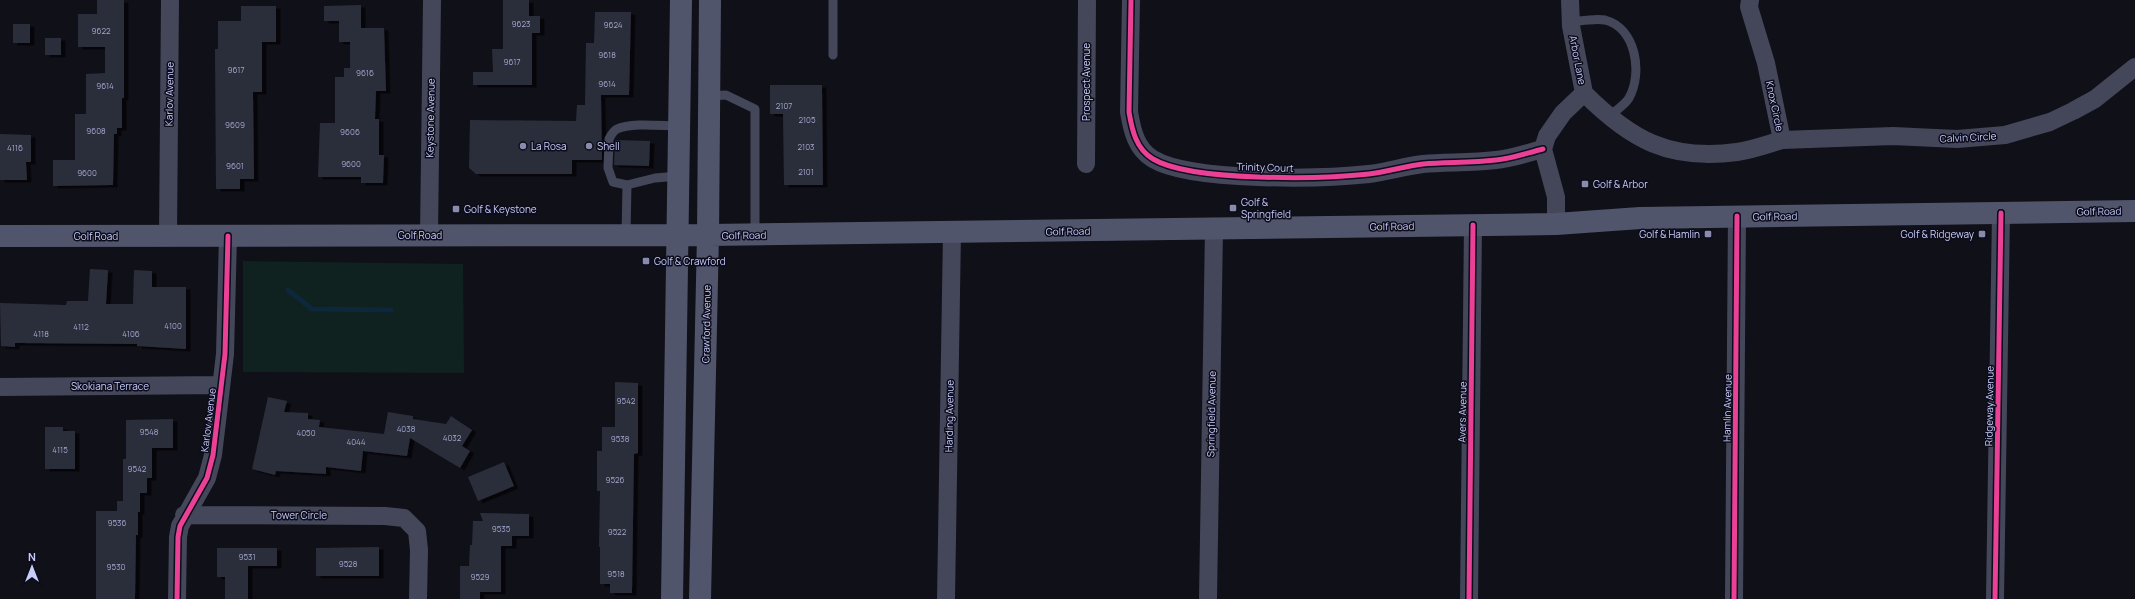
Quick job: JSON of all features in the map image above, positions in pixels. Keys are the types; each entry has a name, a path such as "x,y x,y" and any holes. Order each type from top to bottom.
{"main road":[{"path":"672,599 681,0"},
{"name":"Crawford Avenue","path":"700,599 708,235 710,0"},
{"name":"Golf Road","path":"0,236 755,235 1556,224 1640,218 2135,211"}],"street":[{"name":"Karlov Avenue","path":"168,236 170,0"},
{"name":"Keystone Avenue","path":"429,235 432,0"},
{"name":"Prospect Avenue","path":"1086,164 1087,0"},
{"name":"Trinity Court","path":"1131,0 1129,112 1132,126 1141,149 1152,159 1166,165 1181,170 1229,175 1318,178 1370,174 1421,165 1497,160 1543,150"},
{"name":"Arbor Lane","path":"1543,150 1546,136 1563,113 1584,93 1571,22 1570,0"},
{"name":"Knox Circle","path":"1584,93 1608,118 1640,139 1668,150 1703,154 1738,152 1782,140 1766,63 1749,7 1750,0"},
{"name":"Calvin Circle","path":"1782,140 1893,136 1957,139 2005,135 2050,122 2073,111 2095,99 2135,67"},
{"path":"1543,150 1556,197 1556,224"},
{"name":"Ridgeway Avenue","path":"1994,599 2001,213"},
{"name":"Hamlin Avenue","path":"1734,599 1737,216"},
{"name":"Avers Avenue","path":"1469,599 1473,225"},
{"name":"Springfield Avenue","path":"1208,599 1214,229"},
{"name":"Harding Avenue","path":"946,599 952,232"},
{"name":"Karlov Avenue","path":"177,599 178,537 184,515 201,491 207,478 213,455 225,354 228,236"},
{"name":"Skokiana Terrace","path":"0,387 221,385"},
{"name":"Tower Circle","path":"184,515 384,516 404,518 412,524 417,531 418,599"}],"lane":[{"path":"833,0 833,55"},
{"path":"1571,22 1604,20 1619,26 1633,46 1636,75 1628,99 1608,118"},
{"path":"710,96 726,95 755,109 755,235"},
{"path":"679,126 629,126 616,129 609,139 608,168 613,182 627,185 655,178 679,176"},
{"path":"626,235 627,185"}],"green space":[{"path":"243,261 463,264 464,373 243,372"}],"building":[{"path":"97,0 124,0 124,98 122,98 122,128 117,128 117,134 114,134 113,185 53,186 53,160 75,160 75,114 86,114 86,74 105,73 105,47 78,47 78,14 97,14"},
{"path":"503,0 529,0 529,16 540,16 540,33 532,33 532,85 473,85 473,72 493,72 492,49 503,49"},
{"path":"361,5 361,28 384,28 386,91 376,91 375,119 379,119 379,155 384,155 383,183 361,183 361,177 318,177 320,123 335,123 335,77 344,77 344,68 350,68 350,42 339,42 339,21 324,21 324,6"},
{"path":"241,6 276,6 276,42 262,42 262,92 253,92 254,179 240,179 240,189 216,189 215,49 218,49 218,21 241,21"},
{"path":"595,12 631,12 629,95 601,95 602,160 572,160 572,174 476,174 469,168 470,120 576,121 577,105 585,105 586,43 594,43"},
{"path":"13,24 30,24 30,43 13,43"},
{"path":"45,38 61,38 61,55 45,55"},
{"path":"770,85 822,85 823,185 784,185 783,114 770,114"},
{"path":"0,134 31,135 31,162 26,162 27,180 0,180"},
{"name":"Shell","path":"615,140 650,141 649,166 614,165"},
{"path":"90,269 108,270 106,304 133,304 134,270 152,271 152,287 186,287 186,349 137,346 137,344 15,343 15,347 1,346 0,303 66,305 67,301 88,301"},
{"path":"615,382 638,383 638,453 634,454 632,593 610,593 610,584 600,584 600,491 597,491 597,451 602,451 602,427 615,427"},
{"path":"268,397 287,401 284,412 308,413 308,419 320,420 319,427 384,434 388,412 413,416 413,419 446,424 451,416 472,430 462,446 470,451 460,468 410,438 407,456 363,451 361,471 326,467 326,474 276,471 275,475 252,469"},
{"path":"173,419 173,448 152,448 152,478 147,478 147,493 140,493 138,535 136,535 135,599 96,599 96,511 117,511 117,501 123,501 123,459 126,459 126,420"},
{"path":"45,427 63,427 63,431 75,431 75,469 45,469"},
{"path":"504,462 514,486 478,501 468,477"},
{"path":"480,513 529,514 529,536 512,536 512,546 501,546 501,592 480,592 480,599 460,599 460,566 469,566 473,521 483,521"},
{"path":"379,547 379,576 316,576 316,548"},
{"path":"217,548 277,548 277,566 248,566 248,599 225,599 225,577 217,577"}],"waterway":[{"path":"288,290 312,309 391,310"}],"cycle path":[{"path":"1131,0 1129,112 1132,126 1142,150 1153,159 1171,166 1196,172 1258,177 1290,178 1348,176 1382,172 1423,164 1477,162 1502,159 1543,149"},
{"path":"1995,599 2001,213"},
{"path":"1734,599 1737,216"},
{"path":"1469,599 1473,225"},
{"path":"177,599 178,537 180,526 207,478 213,455 225,354 228,236"}],"place":[{"name":"La Rosa","path":"523,146"},
{"name":"Shell","path":"589,146"},
{"name":"Golf & Arbor","path":"1585,184"},
{"name":"Golf & Springfield","path":"1233,208"},
{"name":"Golf & Keystone","path":"456,209"},
{"name":"Golf & Hamlin","path":"1708,234"},
{"name":"Golf & Ridgeway","path":"1982,234"},
{"name":"Golf & Crawford","path":"646,261"}]}
